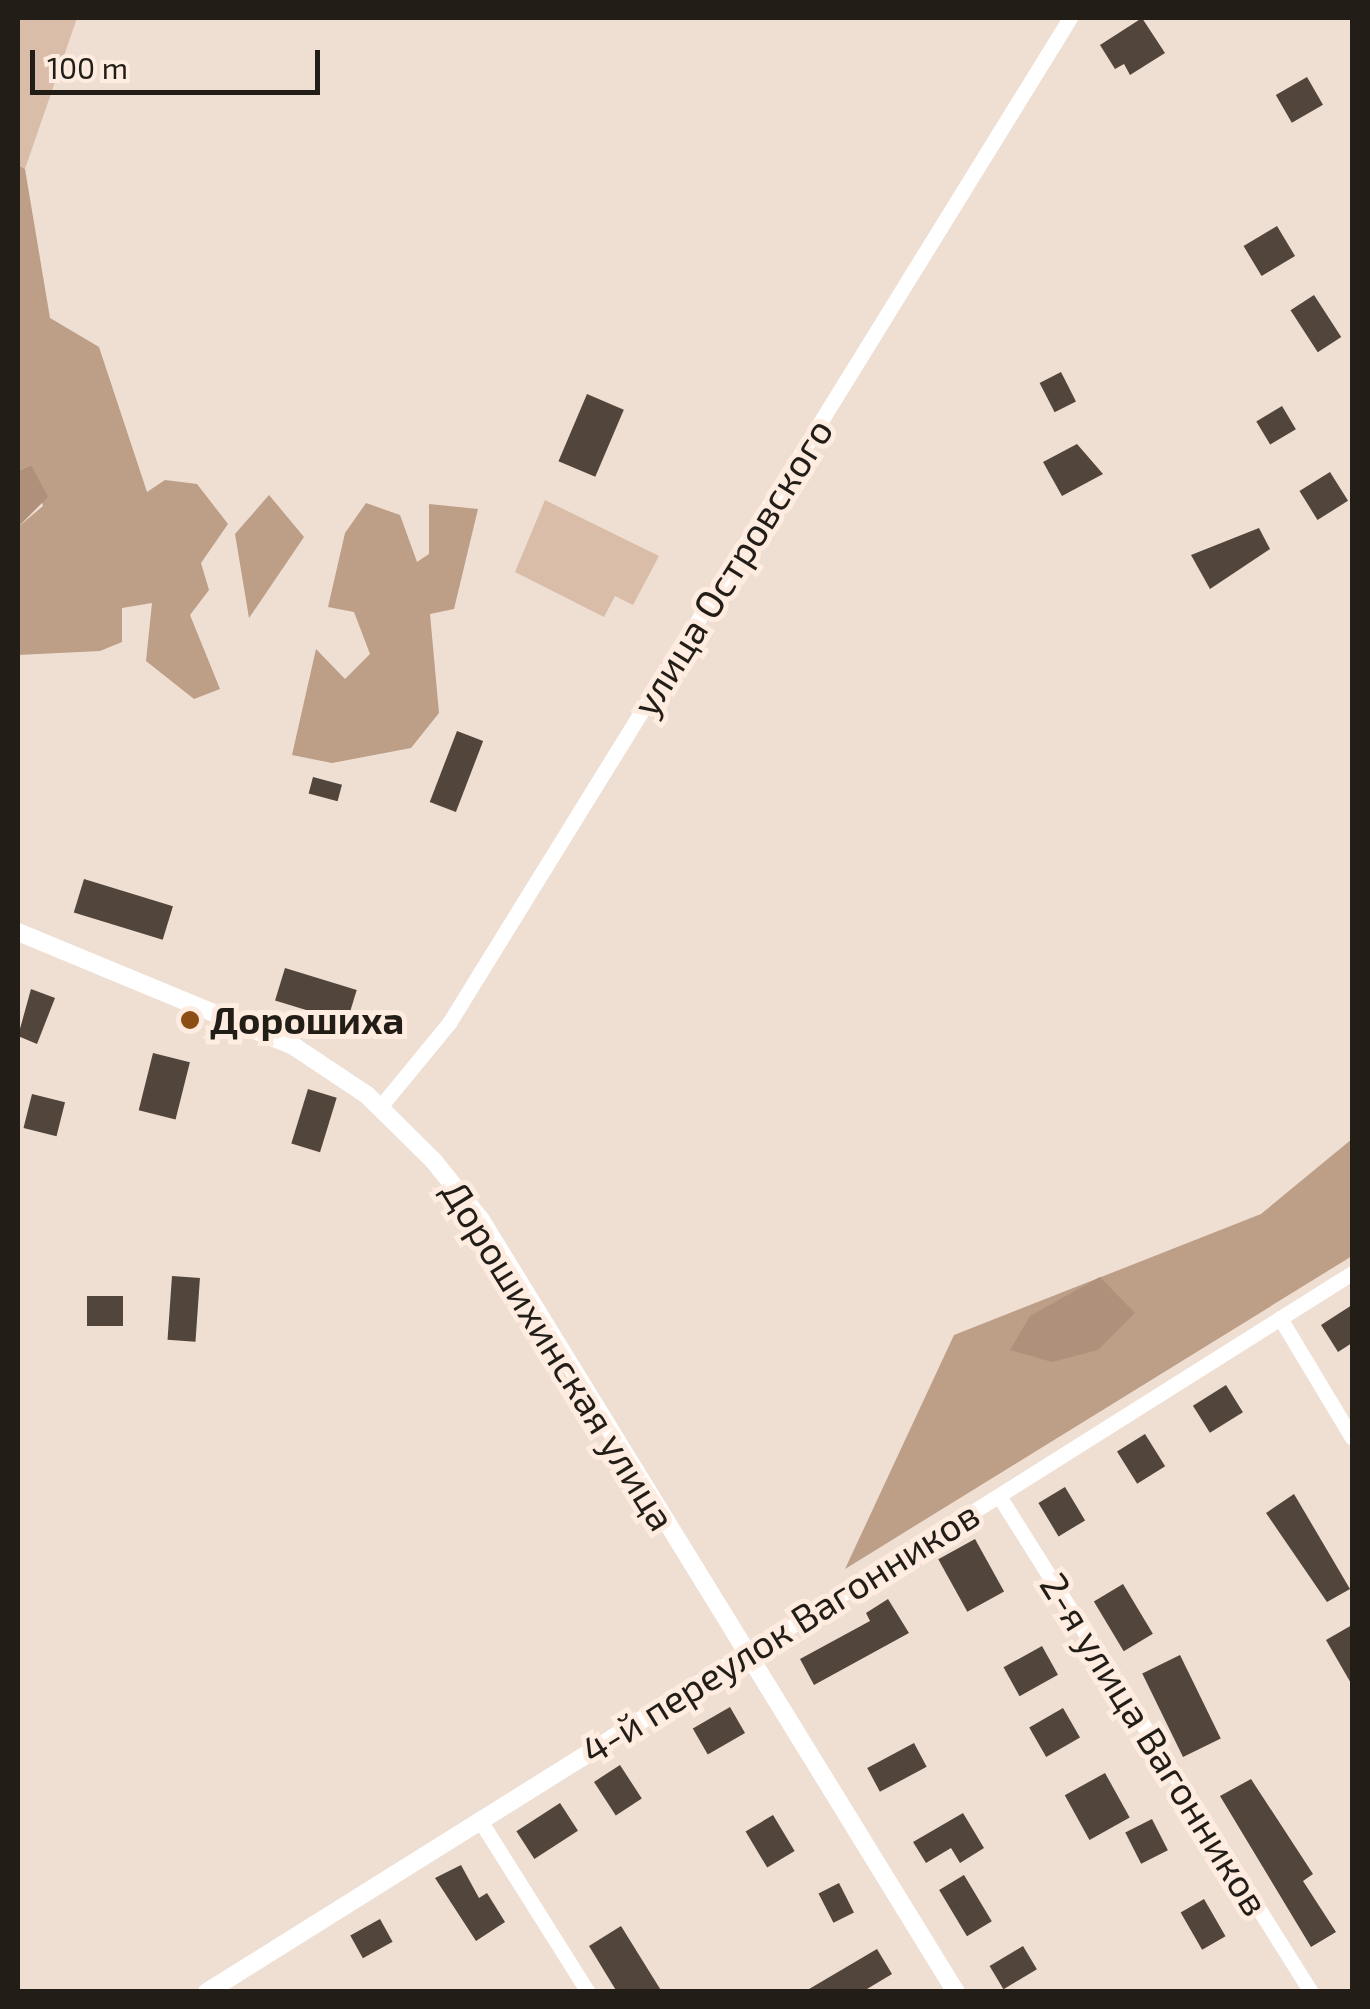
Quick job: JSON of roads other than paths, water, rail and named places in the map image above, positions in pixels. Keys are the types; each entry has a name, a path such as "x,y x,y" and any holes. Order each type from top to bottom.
{"street":[{"name":"улица Островского","path":"380,1106 449,1023 1070,18"},
{"name":"Дорошихинская улица","path":"18,932 280,1039 380,1106 481,1220 956,1992"},
{"name":"4-й переулок Вагонников","path":"208,1992 234,1985 479,1818 1352,1273"},
{"path":"1280,1318 1352,1438"},
{"name":"2-я улица Вагонников","path":"999,1496 1311,1992"},
{"path":"479,1818 588,1992"}],"place":[{"name":"Дорошиха","path":"190,1020"}]}
